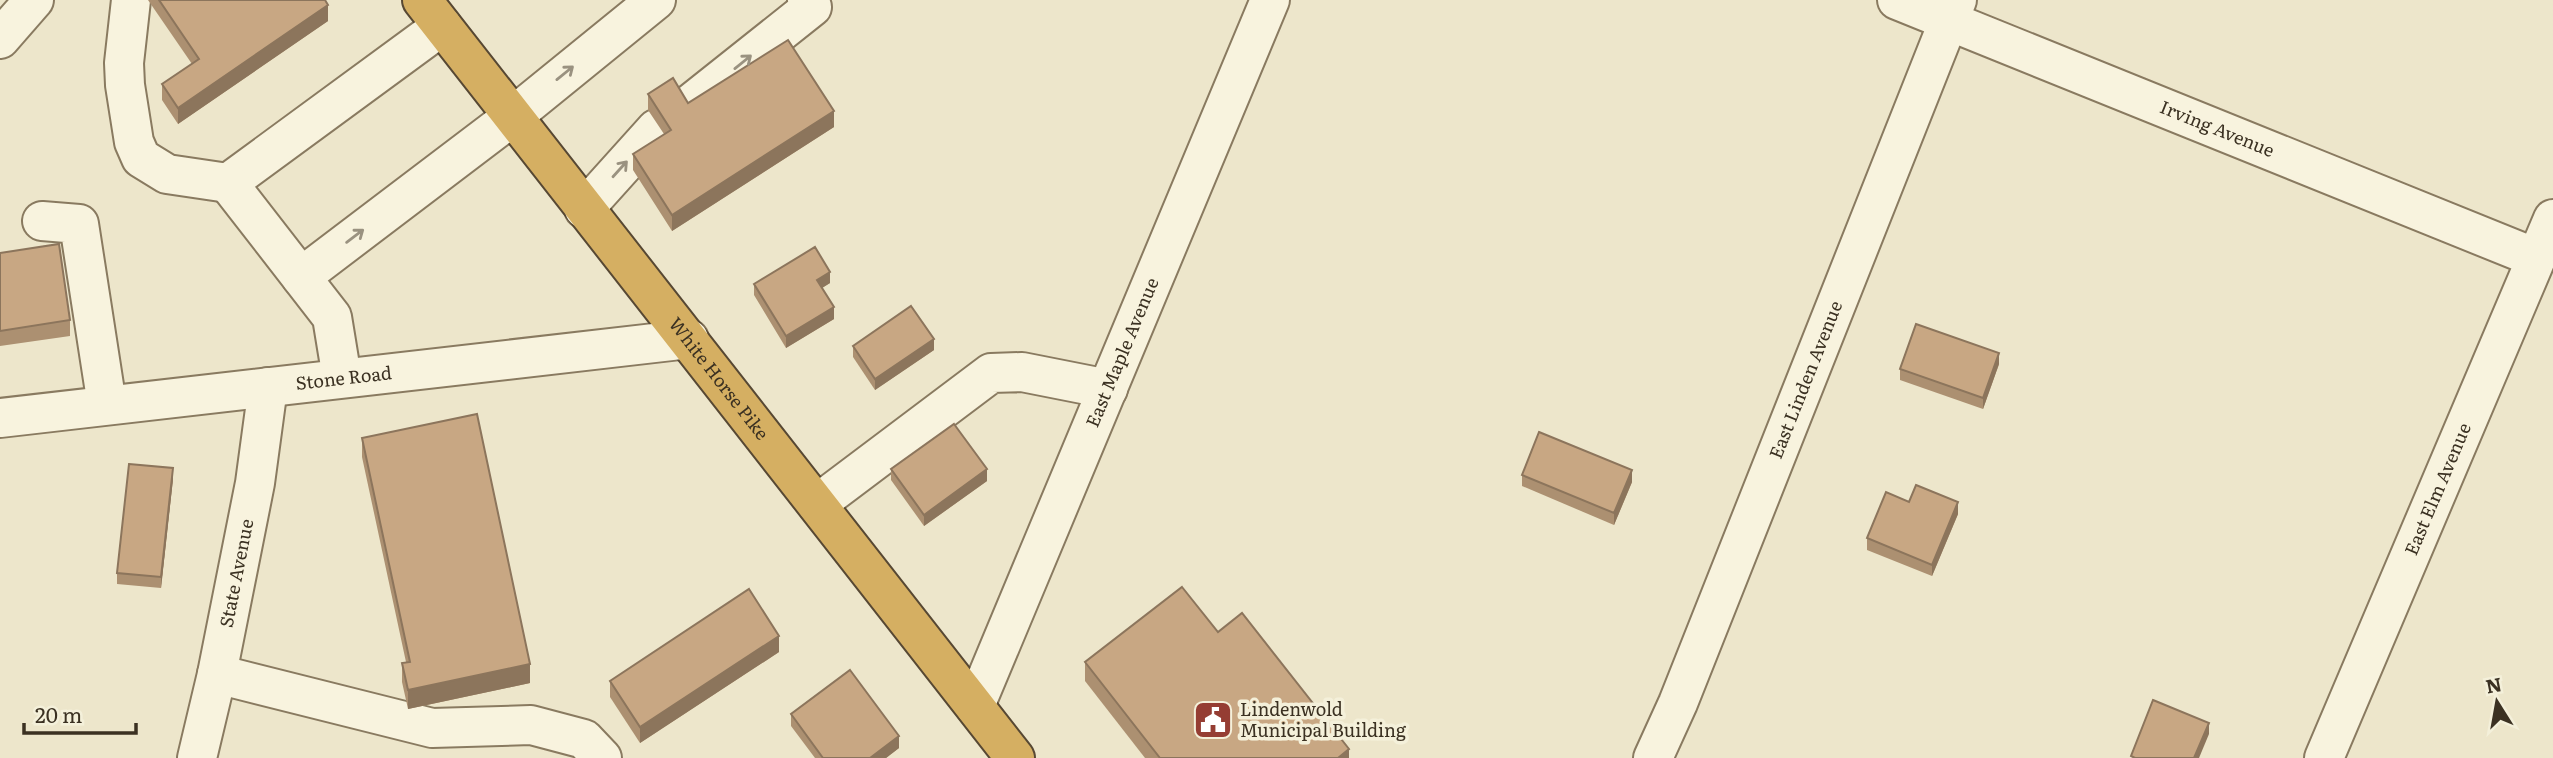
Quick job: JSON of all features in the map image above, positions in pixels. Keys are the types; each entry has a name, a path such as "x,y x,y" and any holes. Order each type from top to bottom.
{"highway":[{"name":"White Horse Pike","path":"432,13 1015,758"}],"street":[{"path":"0,39 34,0"},
{"path":"131,0 124,64 125,85 134,142 141,158 167,174 228,183 332,317 342,377"},
{"path":"301,277 512,117 656,0"},
{"name":"East Maple Avenue","path":"975,706 1270,0"},
{"name":"Irving Avenue","path":"1897,0 1953,10 2536,258"},
{"path":"690,104 810,3"},
{"name":"East Linden Avenue","path":"1653,758 1683,690 1953,10"},
{"path":"228,183 432,13"},
{"path":"584,209 656,130"},
{"name":"East Elm Avenue","path":"2324,758 2553,219"},
{"path":"42,221 79,224 107,405"},
{"name":"Stone Road","path":"0,418 689,339"},
{"path":"817,503 991,373 1021,372 1108,389"},
{"name":"State Avenue","path":"197,758 217,674 255,483 268,387"},
{"path":"217,674 432,728 531,725 584,739 602,758"}],"building":[{"path":"159,0 325,0 328,5 178,108 162,84 199,59"},
{"path":"788,40 834,111 672,215 633,154 671,130 648,94 673,78 688,103"},
{"path":"59,244 70,320 0,331 0,253"},
{"path":"815,247 830,272 817,280 834,307 786,336 754,284"},
{"path":"911,306 934,339 875,379 853,346"},
{"path":"1916,324 1999,353 1983,398 1900,369"},
{"path":"477,414 530,664 408,690 402,663 410,662 362,438"},
{"path":"954,424 987,469 924,515 891,469"},
{"path":"1539,432 1632,470 1614,513 1522,475"},
{"path":"129,464 173,468 161,577 117,573"},
{"path":"1916,485 1958,502 1932,565 1867,538 1886,492 1909,502"},
{"name":"Lindenwold Municipal Building","path":"1182,587 1218,632 1242,613 1349,749 1338,758 1160,758 1085,662"},
{"path":"749,589 779,636 640,727 610,681"},
{"path":"850,670 899,736 870,758 823,758 791,714"},
{"path":"2153,700 2209,723 2194,758 2131,756"}],"place":[{"name":"Lindenwold Municipal Building","path":"1213,720"}]}
